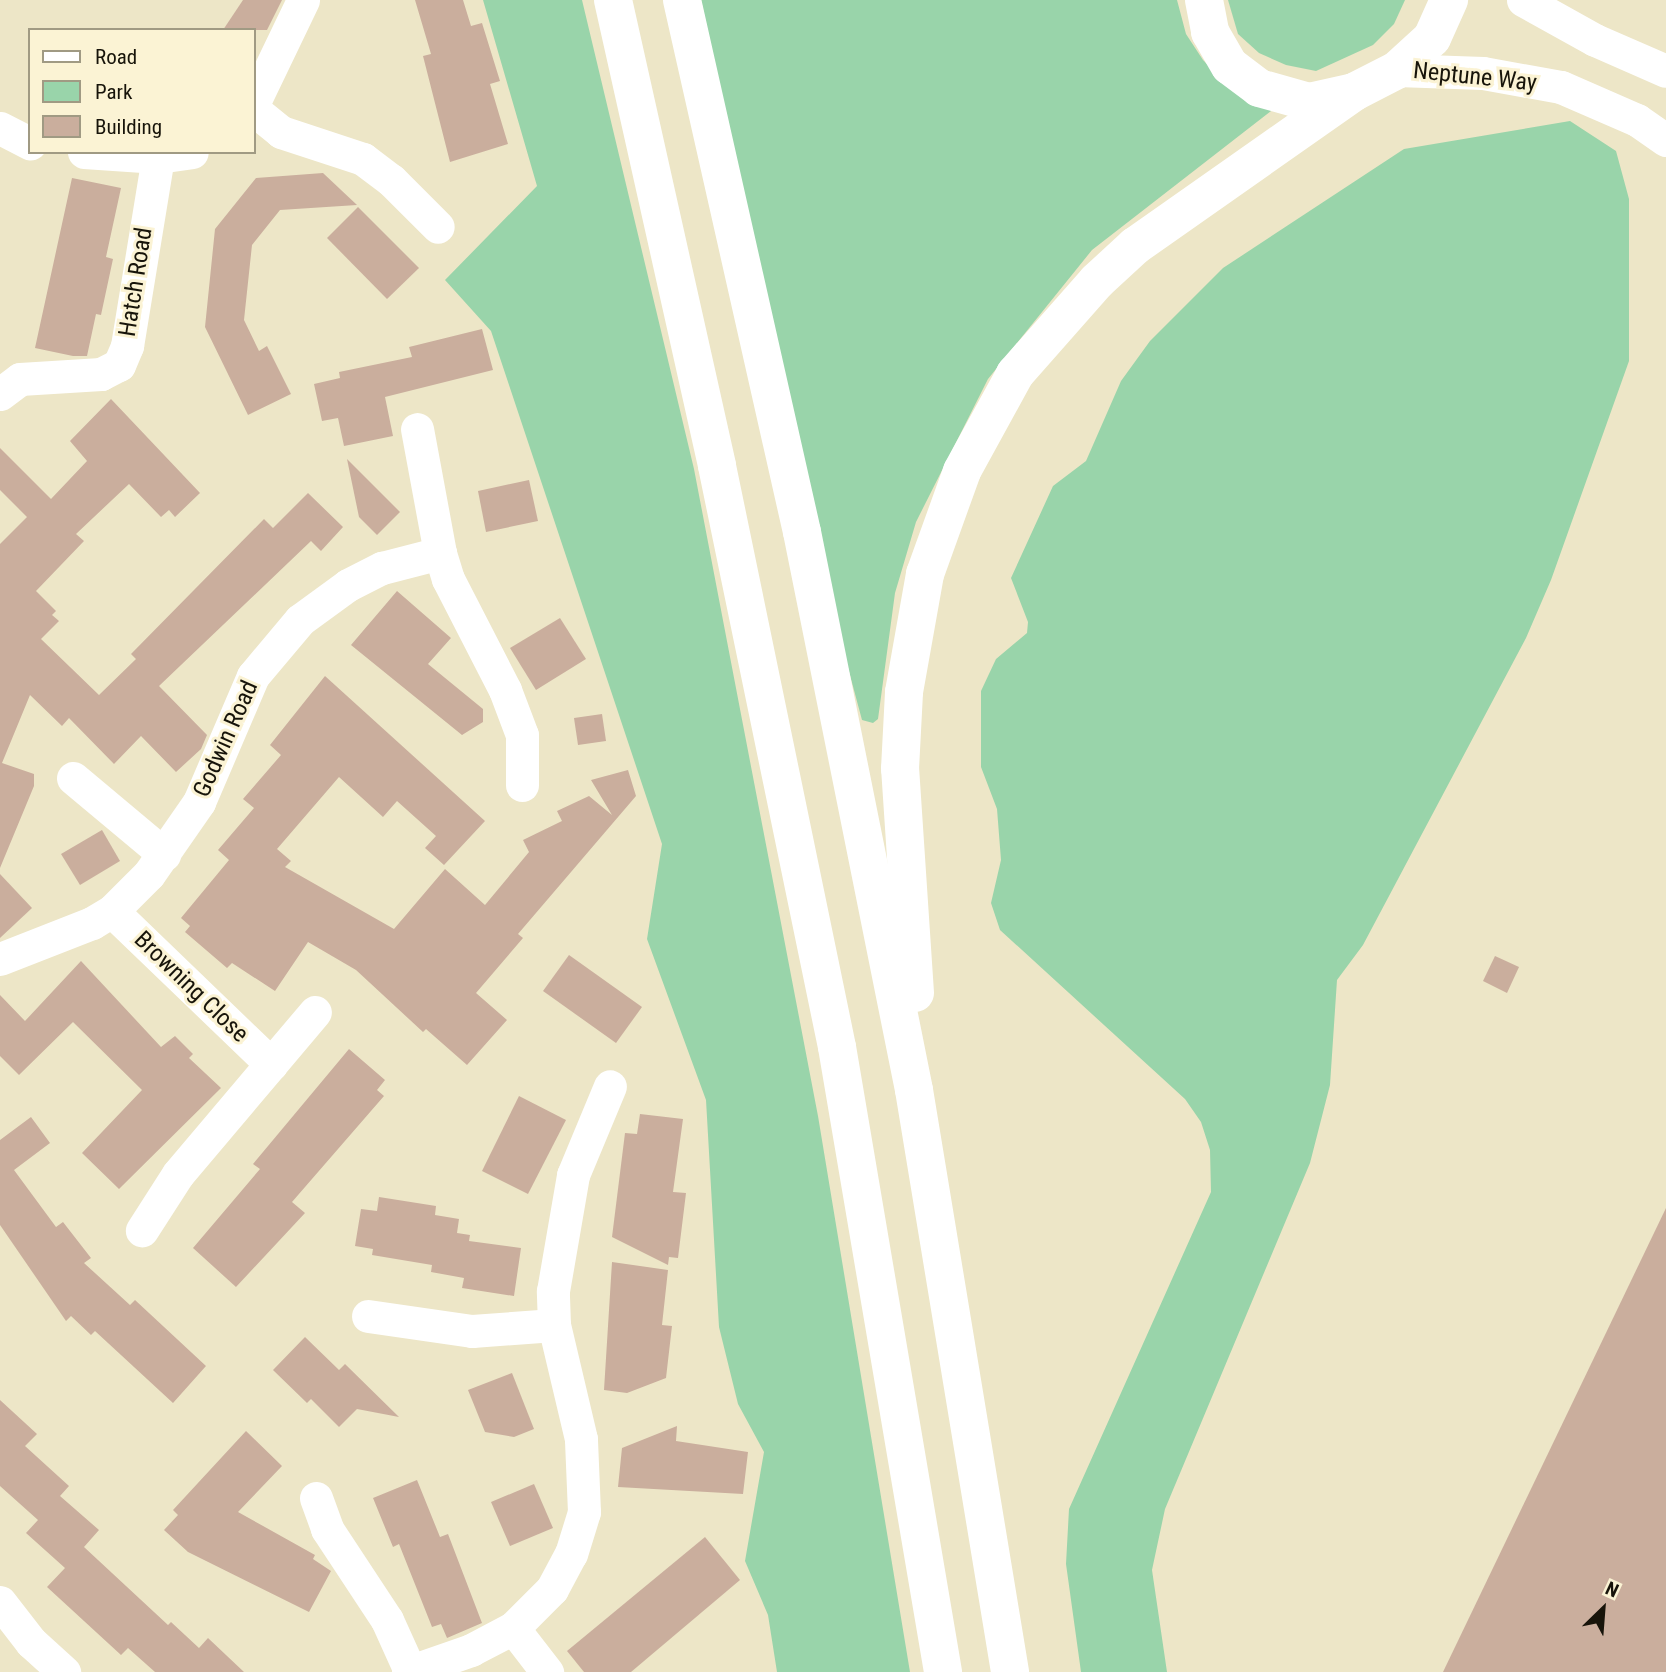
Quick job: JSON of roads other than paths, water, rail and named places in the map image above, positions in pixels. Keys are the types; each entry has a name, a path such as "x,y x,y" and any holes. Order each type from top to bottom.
{"main road":[{"path":"613,0 687,321 837,1047 943,1672"},
{"path":"682,0 802,532 914,1090 1010,1672"},
{"path":"1204,0 1210,32 1230,66 1259,88 1309,102 1354,92"},
{"path":"914,1090 915,993 900,769 904,692 925,574 962,471 1015,374 1097,281 1135,246 1354,92 1397,70 1432,38 1450,0"}],"street":[{"path":"256,99 303,0"},
{"path":"1523,0 1595,40 1666,71"},
{"name":"Neptune Way","path":"1397,70 1483,73 1561,87 1637,120 1666,140"},
{"path":"256,112 281,132 363,159 391,180 438,228"},
{"path":"0,128 28,142"},
{"path":"114,154 158,157 178,154"},
{"name":"Hatch Road","path":"0,394 20,379 101,374 119,365 127,346 158,157"},
{"path":"418,429 440,553 448,579 505,690 522,735 522,785"},
{"name":"Godwin Road","path":"0,959 92,923 111,911 164,854 210,780 253,676 300,620 348,585 382,568 440,553"},
{"path":"73,778 164,854"},
{"name":"Browning Close","path":"111,911 271,1063"},
{"name":"Browning Close","path":"142,1230 178,1174 315,1013"},
{"path":"316,1498 327,1529 387,1620 409,1672 471,1650 513,1628 552,1589 571,1554 584,1512 581,1439 554,1325 554,1281 568,1200 583,1143 610,1086"},
{"path":"368,1316 472,1331 554,1325"},
{"path":"0,1602 31,1642 64,1672"},
{"path":"513,1628 547,1672"}]}
